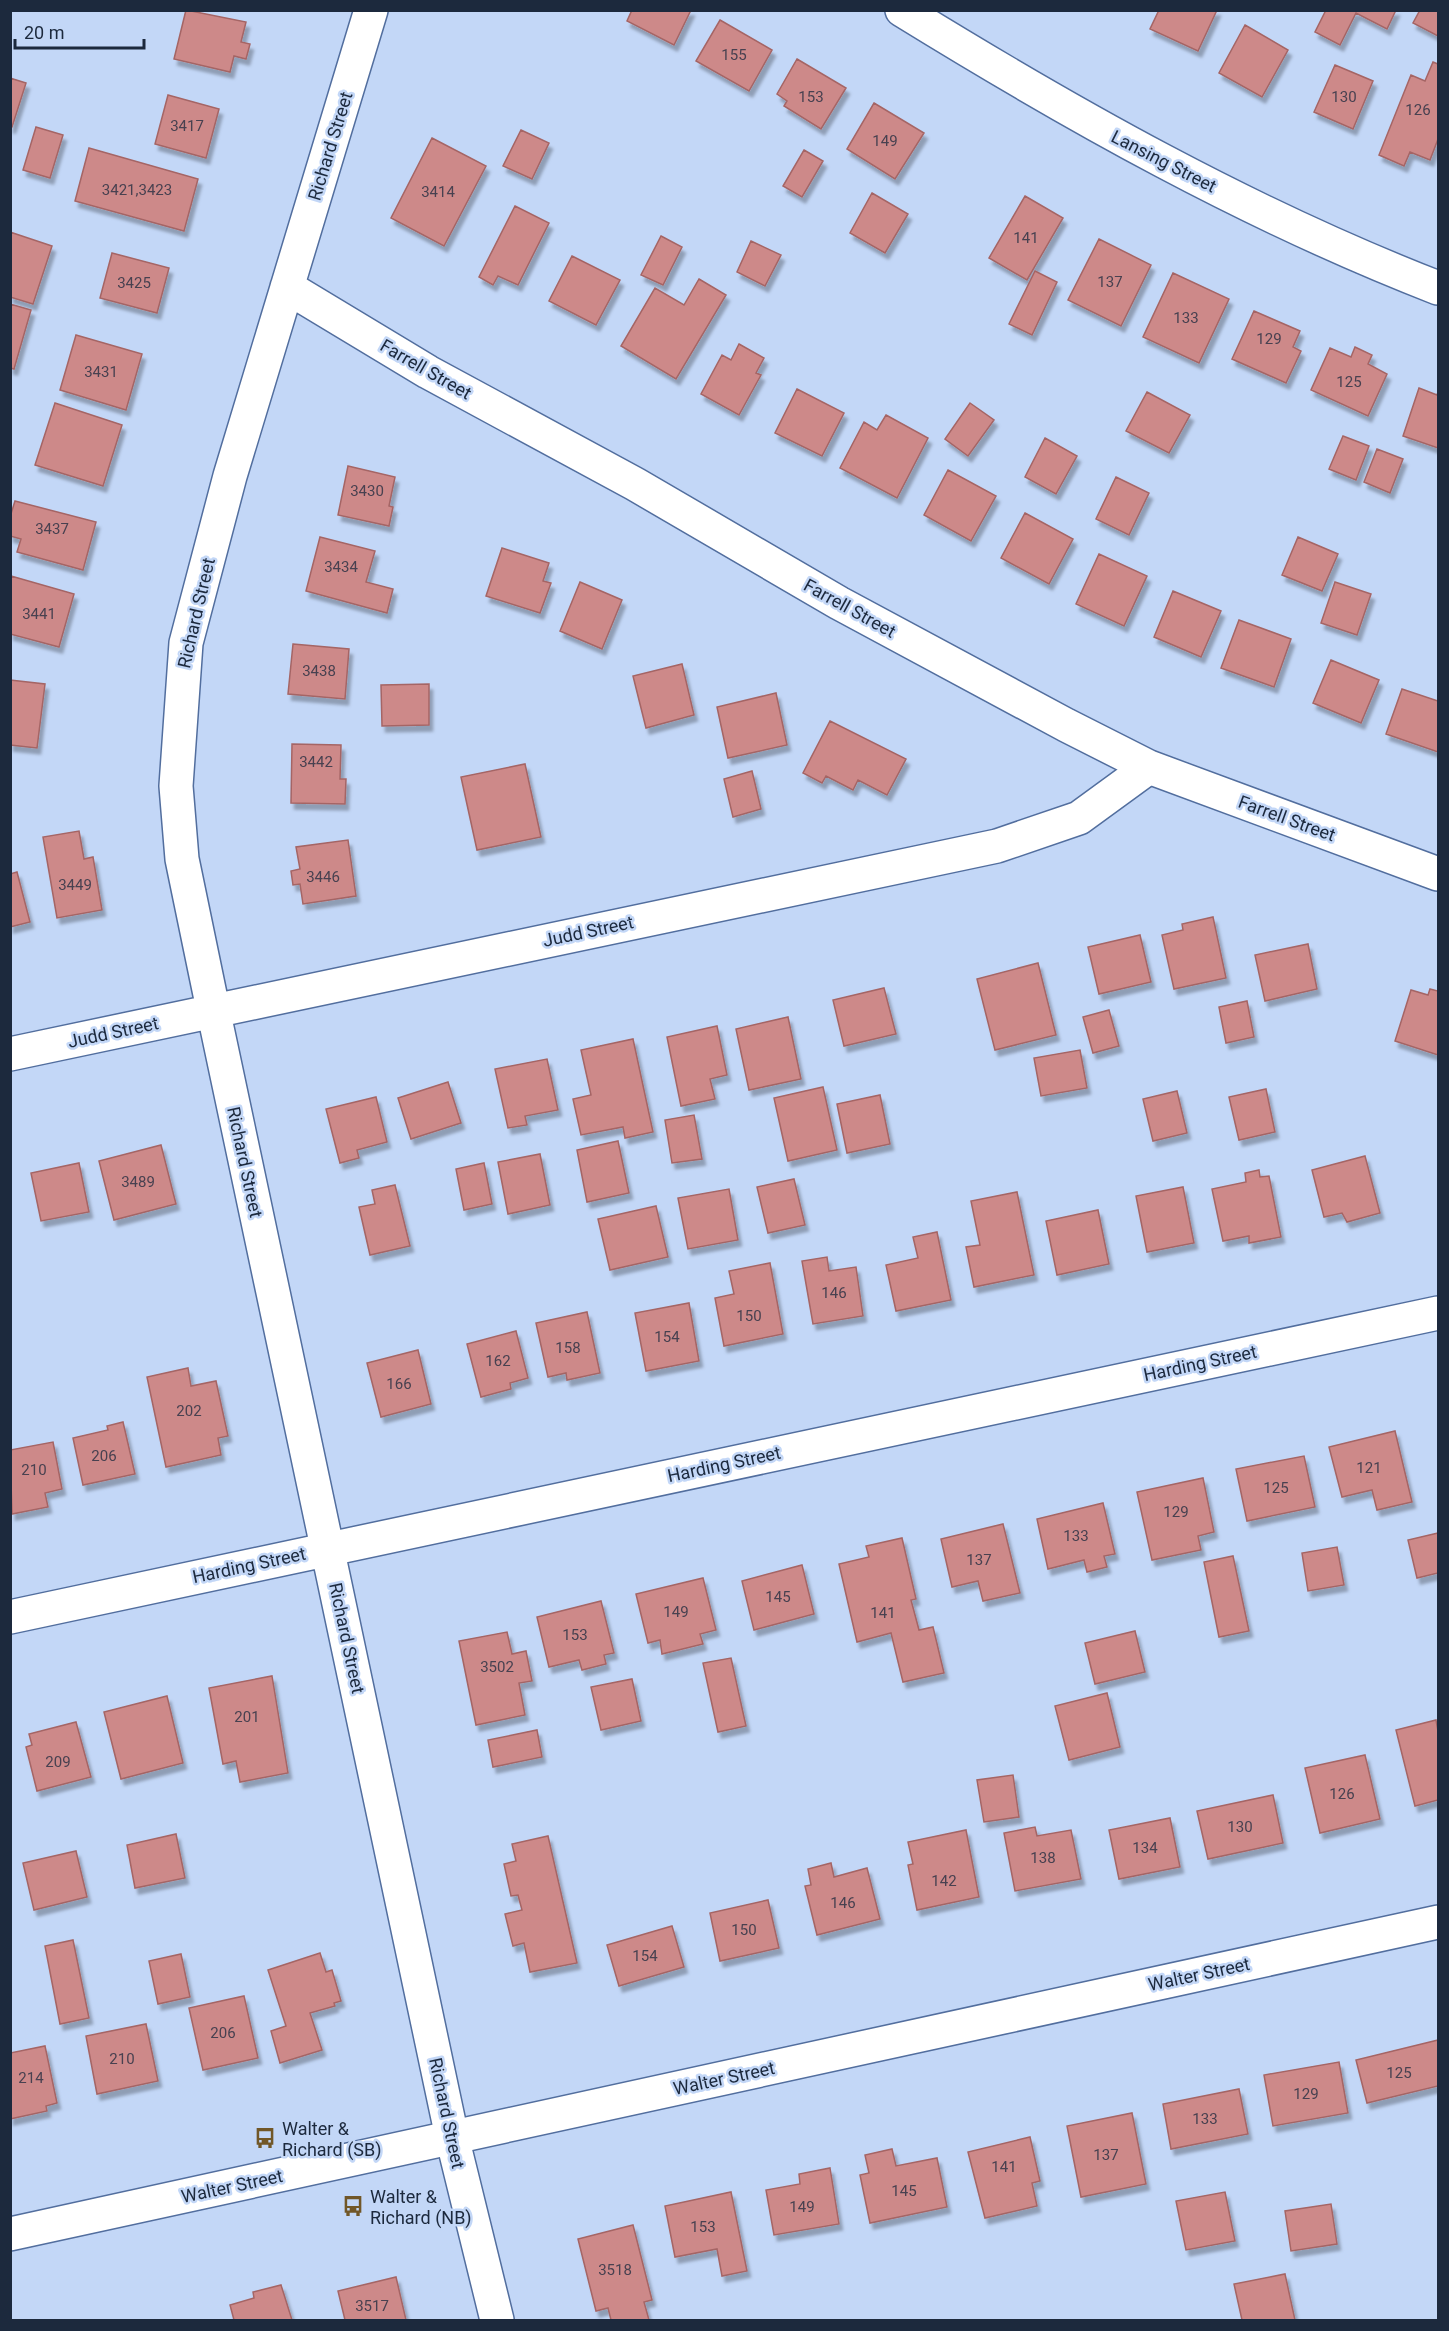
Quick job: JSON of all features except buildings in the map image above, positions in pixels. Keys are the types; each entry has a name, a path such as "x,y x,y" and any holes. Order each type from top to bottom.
{"street":[{"name":"Richard Street","path":"371,10 227,488 186,643 176,786 182,859 213,1009 452,2137 497,2320"},
{"name":"Lansing Street","path":"902,10 1039,95 1160,161 1292,224 1438,288"},
{"name":"Farrell Street","path":"287,287 428,372 635,484 839,603 1149,767 1438,874"},
{"name":"Judd Street","path":"10,1054 213,1009 998,846 1079,818 1149,767"},
{"name":"Harding Street","path":"10,1617 1438,1312"},
{"name":"Walter Street","path":"10,2234 1438,1922"}],"place":[{"name":"Walter & Richard (SB)","path":"265,2138"},
{"name":"Walter & Richard (NB)","path":"353,2206"}]}
